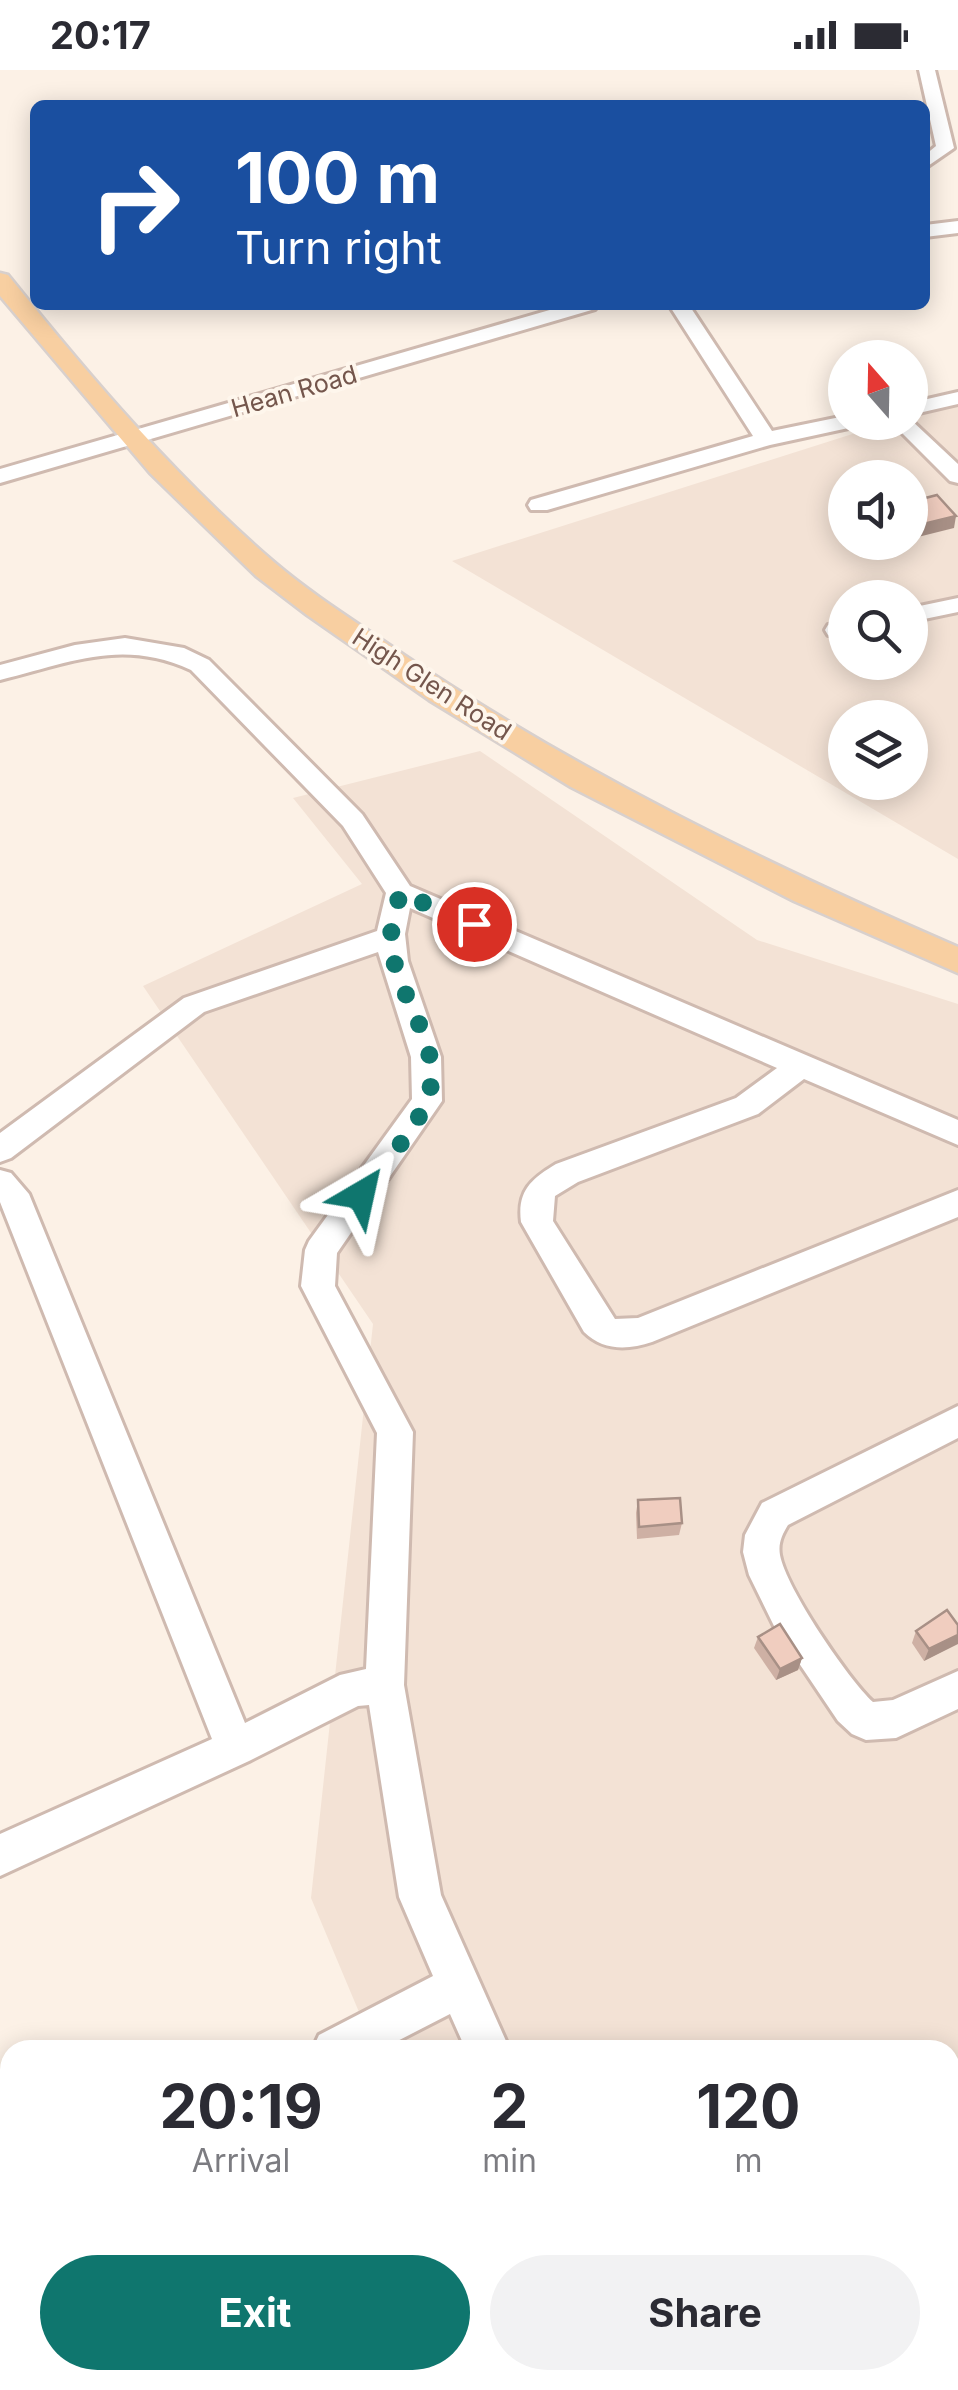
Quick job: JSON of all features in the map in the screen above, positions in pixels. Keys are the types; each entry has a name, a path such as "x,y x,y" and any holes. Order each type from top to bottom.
{"main road":[{"name":"High Glen Road","path":"0,280 170,482 270,573 461,707 669,827 843,912 958,961"}],"street":[{"path":"927,70 945,148 930,158"},
{"path":"930,230 958,227"},
{"name":"Hean Road","path":"0,476 571,310"},
{"path":"682,310 766,439"},
{"path":"928,405 958,398"},
{"path":"539,505 766,439 828,426"},
{"path":"920,440 958,476"},
{"path":"928,611 958,605"},
{"path":"0,673 88,648 121,643 181,654 200,664 352,820 400,893 958,1132"},
{"path":"400,893 391,937 396,968 426,1043 432,1074 427,1101 321,1250 318,1286 395,1432 386,1684 420,1897 483,2040"},
{"path":"0,1150 194,1004 391,937"},
{"path":"802,1065 747,1106 566,1173 541,1188 535,1207 538,1222 596,1322 607,1333 640,1332 958,1203"},
{"path":"0,1182 13,1194 235,1748"},
{"path":"958,1421 774,1514 762,1534 761,1556 772,1584 852,1708 866,1721 896,1719 958,1689"},
{"path":"0,1855 235,1748 354,1688 386,1684"},
{"path":"354,2040 459,1986"}],"shaded area":[{"path":"958,400 958,859 858,800 928,800 928,700 828,700 828,782 452,561 833,440 928,440 928,409"},
{"path":"480,751 757,940 958,1004 958,2040 371,2040 311,1898 373,1324 143,986 362,884 293,798"}],"building":[{"path":"937,495 956,516 928,523 928,497"},
{"path":"680,1498 682,1523 639,1527 638,1500"},
{"path":"947,1610 958,1625 958,1635 929,1649 916,1631"},
{"path":"780,1624 802,1658 780,1669 758,1637"}],"route":[{"path":"361,1195 427,1101 432,1074 426,1043 396,968 391,937 400,893 474,924"}]}
